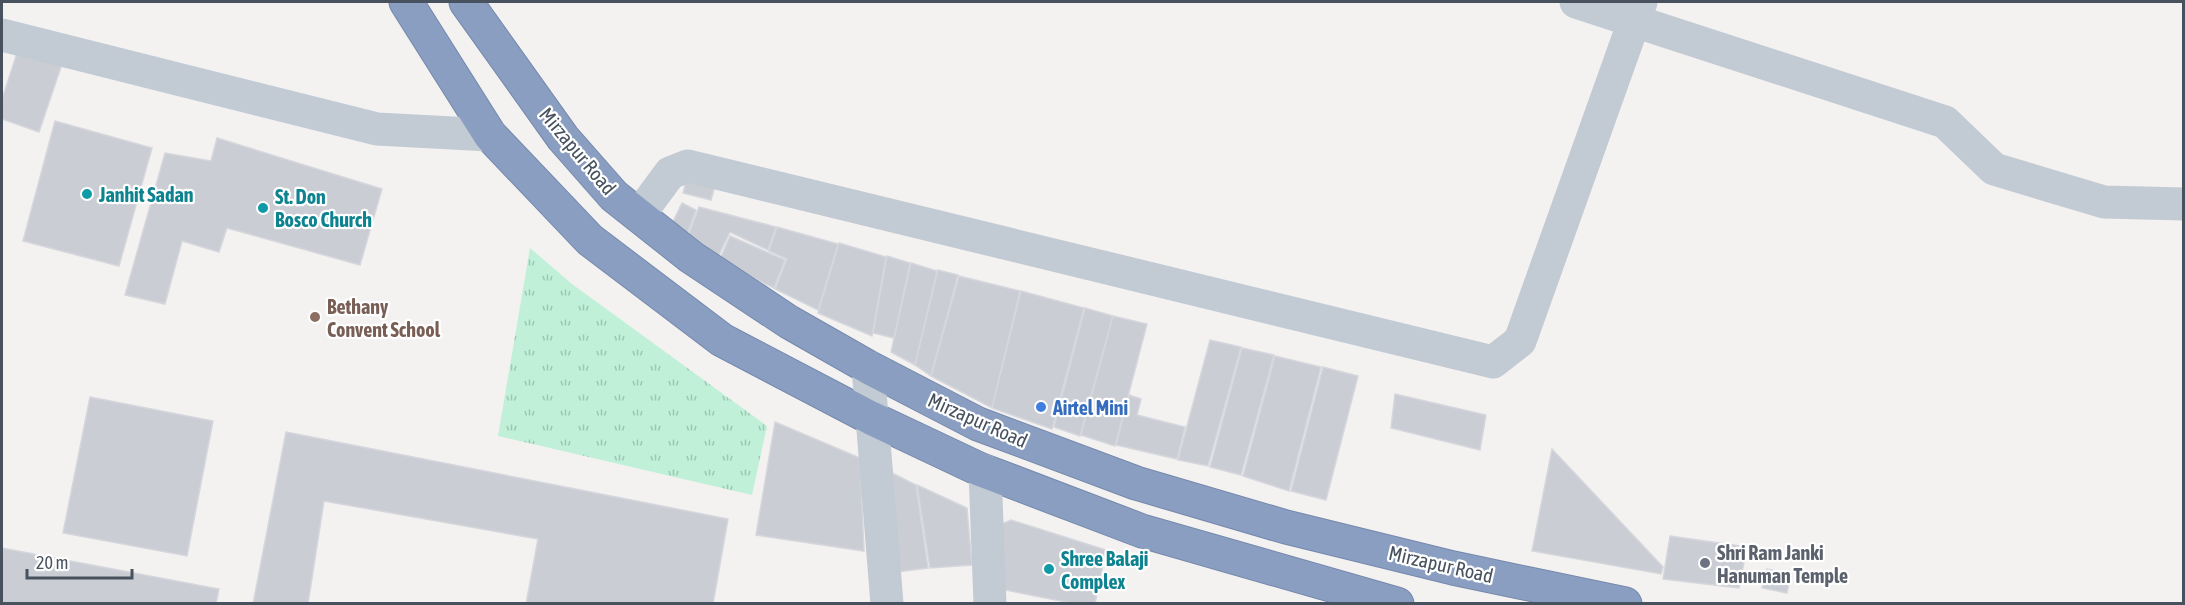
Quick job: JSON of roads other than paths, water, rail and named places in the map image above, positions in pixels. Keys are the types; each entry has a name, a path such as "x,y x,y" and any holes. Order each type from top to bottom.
{"highway":[{"path":"406,2 490,135 590,240 722,340 871,418 985,471 1142,531 1397,603"},
{"name":"Mirzapur Road","path":"466,2 562,138 614,196 691,257 789,322 868,368 978,424 1136,483 1286,527 1453,568 1625,603"}],"street":[{"path":"1576,2 1638,12 1945,122 1994,169 2104,202 2184,204"},
{"path":"639,215 670,173 688,166 1493,362 1520,342 1638,12"},
{"path":"2,34 377,129 490,135"},
{"path":"868,368 887,603"},
{"path":"985,471 990,603"}],"place":[{"name":"Janhit Sadan","path":"87,194"},
{"name":"St. Don Bosco Church","path":"263,208"},
{"name":"Bethany Convent School","path":"315,317"},
{"name":"Airtel Mini","path":"1041,407"},
{"name":"Shri Ram Janki Hanuman Temple","path":"1705,563"},
{"name":"Shree Balaji Complex","path":"1049,569"}]}
